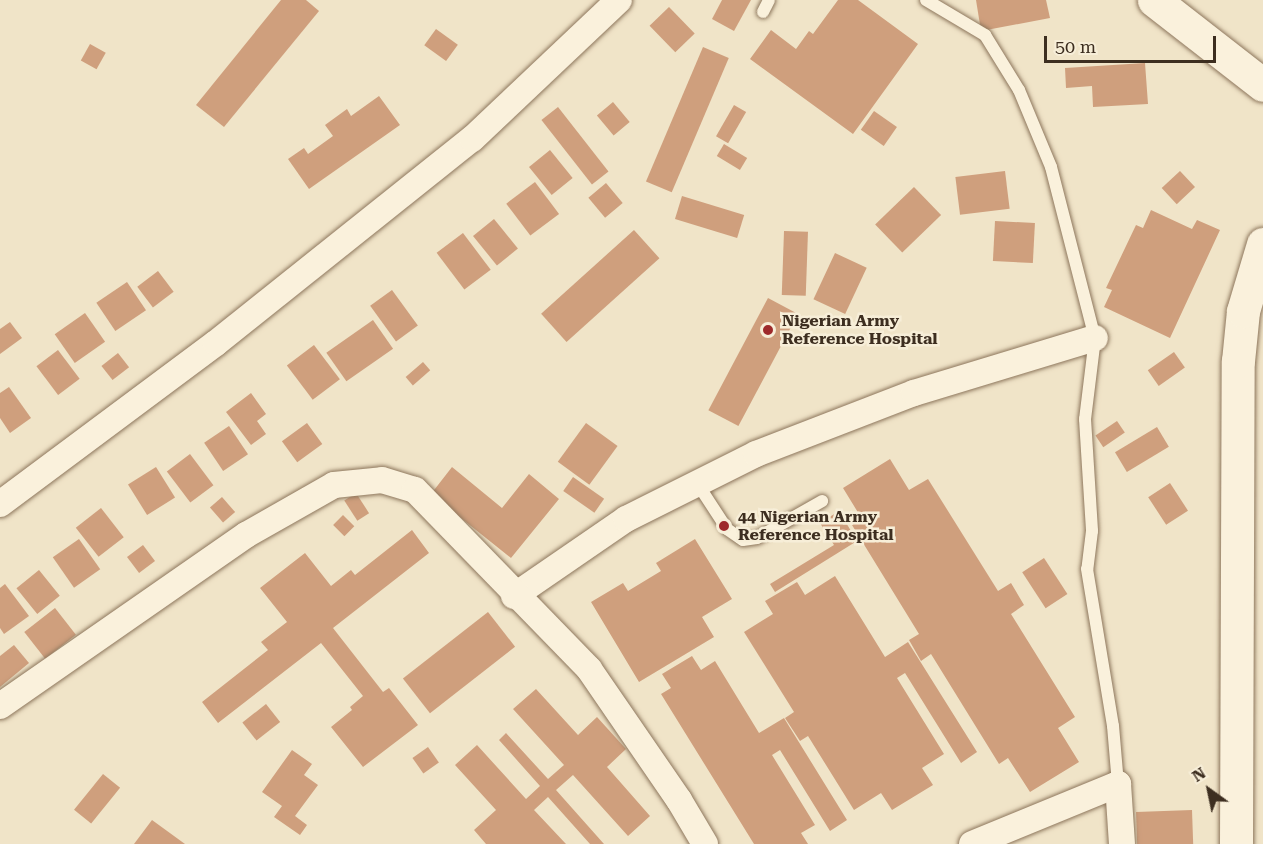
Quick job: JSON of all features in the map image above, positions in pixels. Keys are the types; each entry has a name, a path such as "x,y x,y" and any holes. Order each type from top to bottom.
{"street":[{"path":"0,504 216,343 472,139 619,0"},
{"path":"1154,0 1220,49 1263,85"},
{"path":"1220,49 1263,56"},
{"path":"1236,844 1238,361 1243,311 1263,244"},
{"path":"514,596 626,519 756,454 914,393 1095,338"},
{"path":"0,706 246,535 334,485 382,480 415,490 514,596 589,669 679,800 705,844"},
{"path":"972,844 1118,784 1122,844"}],"lane":[{"path":"926,0 985,35 1019,90 1051,167 1095,338 1085,419 1092,531 1087,569 1113,726 1118,784"},
{"path":"697,483 727,529 743,540 757,538 822,501"}],"building":[{"path":"281,0 306,0 319,11 224,127 196,105"},
{"path":"722,0 751,0 734,31 712,19"},
{"path":"838,0 858,0 918,44 853,134 750,59 771,30 796,49 809,31 813,34"},
{"path":"976,0 1046,0 1050,18 981,31"},
{"path":"669,7 695,34 675,52 650,26"},
{"path":"436,29 458,45 446,61 424,45"},
{"path":"90,44 106,53 97,69 81,61"},
{"path":"703,47 729,58 672,192 646,181"},
{"path":"1145,63 1148,104 1093,107 1092,86 1066,88 1065,68"},
{"path":"379,96 400,125 309,189 288,159 304,148 308,154 333,136 325,125 347,109 351,116"},
{"path":"613,102 630,122 614,135 597,115"},
{"path":"734,105 746,112 728,143 716,136"},
{"path":"558,107 608,172 592,185 541,120"},
{"path":"874,111 897,127 884,146 861,130"},
{"path":"724,144 747,158 740,170 717,156"},
{"path":"550,150 573,178 552,195 529,167"},
{"path":"1005,171 1010,209 960,215 955,177"},
{"path":"1180,171 1195,187 1177,204 1162,188"},
{"path":"535,182 559,214 530,236 506,204"},
{"path":"606,183 623,203 605,218 588,198"},
{"path":"914,187 941,215 902,253 875,225"},
{"path":"682,196 744,215 737,238 675,219"},
{"path":"1151,210 1192,229 1197,220 1220,230 1170,338 1104,307 1112,290 1106,288 1136,225 1143,228"},
{"path":"494,219 518,249 497,266 473,236"},
{"path":"995,221 1035,223 1033,263 993,261"},
{"path":"634,230 659,258 567,342 541,314"},
{"path":"784,231 808,232 806,296 782,295"},
{"path":"463,233 491,270 464,290 437,253"},
{"path":"835,253 867,268 845,314 813,299"},
{"path":"158,271 174,292 153,307 137,287"},
{"path":"127,282 146,310 115,331 96,303"},
{"path":"392,290 418,326 396,341 370,306"},
{"path":"768,298 798,314 738,426 708,410"},
{"path":"85,313 105,342 75,363 55,334"},
{"path":"373,320 393,349 346,381 326,353"},
{"path":"10,322 22,338 0,354 0,329"},
{"path":"314,345 340,379 313,400 287,365"},
{"path":"58,350 80,379 58,395 36,366"},
{"path":"1174,352 1185,368 1159,386 1148,370"},
{"path":"118,353 129,367 113,380 101,366"},
{"path":"423,362 430,370 413,385 406,377"},
{"path":"9,387 31,418 10,433 0,418 0,393"},
{"path":"251,393 266,414 257,421 266,434 251,445 226,412"},
{"path":"1117,421 1125,433 1103,447 1095,436"},
{"path":"307,423 322,444 297,462 282,441"},
{"path":"586,423 618,446 589,485 558,462"},
{"path":"229,426 248,454 223,471 204,443"},
{"path":"1157,427 1169,447 1127,472 1115,452"},
{"path":"190,454 213,485 190,503 167,471"},
{"path":"890,459 909,490 928,479 998,591 1011,583 1024,605 1011,614 1075,717 1058,728 1079,762 1030,792 1008,758 999,764 931,654 921,661 909,640 919,634 852,525 862,519 843,488"},
{"path":"156,467 175,498 147,515 128,484"},
{"path":"452,467 502,508 529,474 559,499 511,558 431,494"},
{"path":"573,477 604,499 594,513 563,491"},
{"path":"1170,483 1188,511 1166,525 1148,497"},
{"path":"356,493 369,513 357,521 344,501"},
{"path":"222,497 235,512 223,523 210,507"},
{"path":"101,508 124,537 99,557 76,528"},
{"path":"839,511 857,541 775,592 770,584 834,545 820,523"},
{"path":"343,515 354,526 344,536 333,525"},
{"path":"412,530 429,553 333,628 383,692 389,688 418,725 363,767 331,727 352,710 350,707 363,696 321,643 218,723 202,702 268,650 261,642 287,622 260,588 305,553 331,586 351,570 355,575"},
{"path":"79,539 100,569 74,588 53,557"},
{"path":"695,539 732,599 702,617 714,637 639,682 591,602 623,583 628,591 661,571 656,563"},
{"path":"143,545 155,561 139,573 127,557"},
{"path":"1044,558 1067,594 1046,608 1022,572"},
{"path":"39,570 60,596 37,614 16,588"},
{"path":"835,576 885,657 908,642 977,752 961,763 905,673 897,678 944,754 922,768 933,785 892,810 881,793 854,810 808,736 800,741 785,718 794,712 744,632 773,614 765,601 797,582 805,595"},
{"path":"5,584 29,616 4,634 0,628 0,588"},
{"path":"55,608 76,635 45,659 24,632"},
{"path":"488,612 515,647 430,713 403,678"},
{"path":"14,645 29,663 0,687 0,656"},
{"path":"692,656 701,670 715,661 759,733 784,718 847,820 830,831 780,750 772,755 815,825 801,833 808,844 754,844 661,694 671,688 662,674"},
{"path":"536,689 578,735 597,717 626,749 607,767 650,816 628,836 573,775 556,790 604,844 590,844 548,797 534,810 566,844 486,844 474,830 496,810 455,765 477,745 526,799 540,786 499,740 506,733 548,779 564,765 513,709"},
{"path":"266,704 280,722 257,741 242,722"},
{"path":"428,747 439,763 423,773 412,758"},
{"path":"292,750 312,764 304,775 318,785 295,816 307,825 300,835 274,817 282,806 262,792"},
{"path":"103,774 120,788 91,824 74,810"},
{"path":"1192,810 1193,844 1137,844 1136,812"},
{"path":"152,820 185,844 134,844"}],"place":[{"name":"Nigerian Army Reference Hospital","path":"768,330"},
{"name":"44 Nigerian Army Reference Hospital","path":"724,526"}]}
